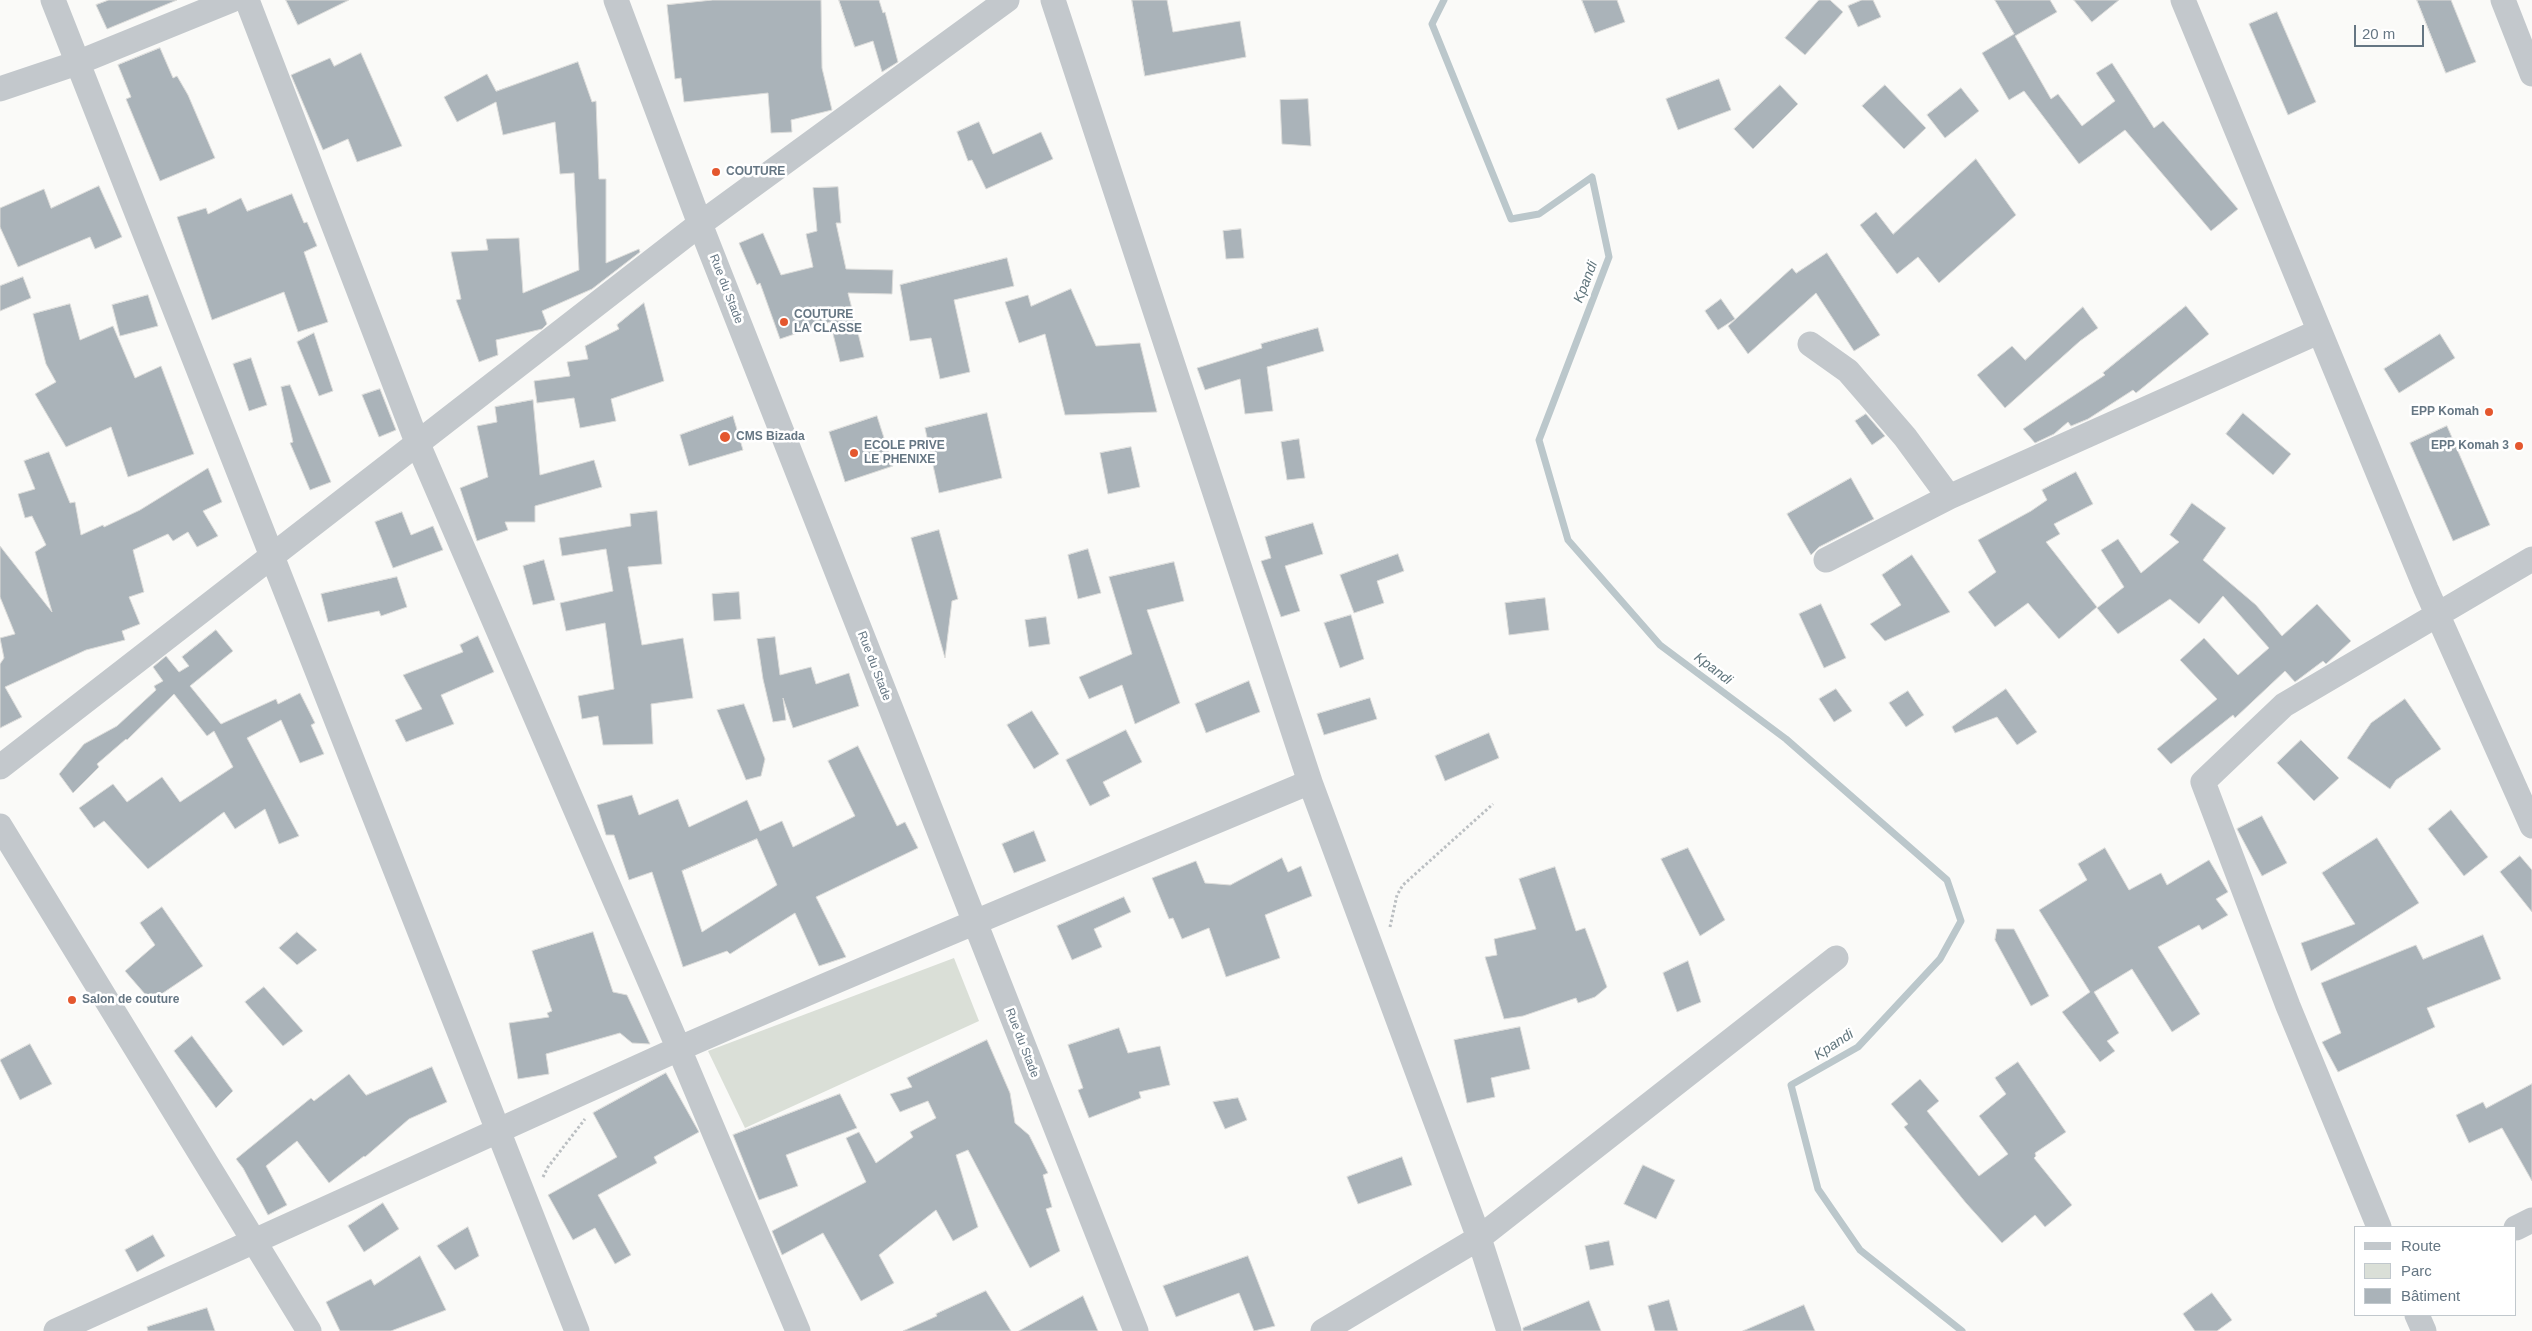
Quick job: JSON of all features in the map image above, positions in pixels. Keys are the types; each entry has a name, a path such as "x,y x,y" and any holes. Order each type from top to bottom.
{"street":[{"path":"53,0 577,1331"},
{"path":"0,89 77,63 232,0"},
{"path":"247,0 417,442 680,1049 798,1331"},
{"name":"Rue du Stade","path":"616,0 700,224 1136,1331"},
{"path":"0,767 700,224 1007,0"},
{"path":"1053,0 1310,782 1479,1238 1509,1331"},
{"path":"2183,0 2318,332 2437,615 2532,826"},
{"path":"2502,0 2532,74"},
{"path":"1826,560 1949,497 2318,332"},
{"path":"1810,344 1848,371 1905,437 1949,497"},
{"path":"2379,1226 2288,1006 2203,782 2284,704 2532,559"},
{"path":"56,1331 255,1243 498,1130 680,1049 975,922 1310,782"},
{"path":"0,826 309,1331"},
{"path":"1323,1331 1479,1238 1836,958"},
{"path":"2517,1228 2532,1220"},
{"path":"2416,1316 2424,1331"}],"path":[{"path":"1372,951 1383,943 1390,926 1397,895 1403,885 1493,804"},
{"path":"541,1182 548,1167 587,1116"}],"green space":[{"path":"954,958 979,1021 745,1128 708,1051"}],"building":[{"path":"109,0 177,0 107,29 96,5"},
{"path":"286,0 349,0 298,25"},
{"path":"713,0 821,0 822,68 832,110 791,120 792,132 771,133 768,93 684,102 681,78 675,79 667,5"},
{"path":"839,0 879,0 883,13 885,12 898,62 882,72 873,41 855,47"},
{"path":"1132,0 1167,0 1173,32 1240,21 1246,57 1145,76"},
{"path":"1582,0 1617,0 1625,22 1595,33"},
{"path":"1819,0 1830,0 1843,12 1805,55 1785,38"},
{"path":"1862,0 1873,0 1881,17 1858,27 1848,6"},
{"path":"1995,0 2050,0 2057,12 2015,36 2051,99 2058,94 2082,126 2115,101 2096,73 2112,63 2154,128 2163,121 2238,209 2211,231 2125,130 2079,164 2024,91 2009,100 1982,53 2014,34"},
{"path":"2074,0 2119,0 2092,22"},
{"path":"2417,0 2451,0 2476,62 2446,73"},
{"path":"2277,12 2316,102 2288,115 2249,24"},
{"path":"160,48 173,78 177,76 188,95 215,158 160,181 126,99 131,97 118,65"},
{"path":"361,53 402,146 357,162 348,139 323,150 291,75 330,58 334,66"},
{"path":"578,62 592,102 596,101 599,179 606,179 606,263 639,249 640,252 592,289 542,311 547,324 542,329 496,340 498,355 479,362 456,300 461,299 451,252 488,250 486,239 519,238 523,293 579,270 574,173 560,174 555,122 503,135 496,102 457,122 444,97 487,74 496,91"},
{"path":"1719,79 1731,110 1678,130 1666,99"},
{"path":"1780,85 1798,104 1753,149 1734,129"},
{"path":"1885,85 1926,128 1904,149 1862,106"},
{"path":"1961,88 1979,111 1945,138 1927,115"},
{"path":"1308,99 1311,146 1282,144 1280,100"},
{"path":"979,122 993,154 1041,132 1053,159 986,189 972,160 968,161 957,132"},
{"path":"1976,159 2016,215 1939,283 1918,257 1897,274 1860,225 1876,212 1893,234"},
{"path":"99,186 122,237 95,249 90,237 18,267 0,227 0,208 44,189 51,208"},
{"path":"838,187 841,223 836,223 846,269 893,270 892,294 848,293 864,357 840,362 830,322 780,339 760,283 757,285 739,243 763,233 781,275 813,267 806,234 817,231 813,188"},
{"path":"292,194 304,223 307,222 317,246 304,252 328,322 298,332 284,292 212,320 177,217 206,208 208,214 241,198 247,211"},
{"path":"1241,229 1244,258 1226,259 1223,231"},
{"path":"1827,253 1880,335 1854,351 1816,293 1748,354 1728,326 1792,268 1796,273"},
{"path":"1007,258 1014,286 954,300 970,372 940,379 931,338 910,341 900,285"},
{"path":"23,277 31,298 0,311 0,286"},
{"path":"1071,289 1096,346 1140,343 1157,412 1065,415 1045,334 1019,343 1005,302 1028,295 1031,306"},
{"path":"148,295 158,326 120,336 112,305"},
{"path":"1721,299 1735,319 1718,330 1705,311"},
{"path":"644,303 664,381 611,399 616,421 580,428 574,398 537,403 534,381 570,376 567,362 588,359 585,346 619,329 617,325"},
{"path":"70,304 80,340 113,326 135,378 161,366 194,454 128,477 111,427 66,447 35,394 56,382 46,364 33,314"},
{"path":"2186,306 2209,334 2136,393 2133,390 2088,419 2071,426 2068,422 2054,434 2035,443 2023,429 2105,375 2103,373"},
{"path":"2083,307 2098,328 2080,341 2005,408 1977,375 2012,346 2025,360"},
{"path":"1318,328 1324,351 1267,367 1273,411 1245,414 1240,379 1205,390 1197,368 1262,348 1261,344"},
{"path":"314,333 333,391 319,396 297,342"},
{"path":"2440,334 2455,358 2399,393 2384,369"},
{"path":"251,358 267,405 249,411 233,364"},
{"path":"290,385 331,482 310,490 290,443 293,442 281,387"},
{"path":"380,389 396,430 379,437 362,395"},
{"path":"533,400 540,475 594,460 602,487 535,506 535,522 505,522 508,530 477,541 460,488 488,477 477,426 497,422 495,407"},
{"path":"987,413 1002,478 939,493 925,428"},
{"path":"2243,413 2291,454 2273,475 2226,434"},
{"path":"1866,414 1885,436 1872,445 1855,421"},
{"path":"733,416 743,450 689,466 680,435"},
{"path":"877,416 893,466 845,482 829,432"},
{"path":"2447,426 2490,525 2453,541 2410,443"},
{"path":"1299,439 1305,478 1287,480 1281,442"},
{"path":"1131,447 1140,487 1108,494 1100,453"},
{"path":"49,452 70,503 75,502 81,535 103,525 104,527 140,510 208,468 222,502 203,511 218,536 197,547 188,532 173,541 168,534 133,550 144,592 129,597 140,624 122,631 125,640 86,650 5,687 22,717 0,728 0,664 4,658 0,638 15,634 0,597 0,546 52,612 35,552 46,545 32,516 25,518 18,494 35,489 24,461"},
{"path":"2076,472 2093,504 2054,524 2060,534 2046,542 2097,607 2059,639 2028,603 1995,627 1968,592 1996,572 1978,540 2047,500 2042,490"},
{"path":"1851,478 1874,519 1819,547 1811,555 1787,514"},
{"path":"2192,503 2226,528 2203,560 2256,605 2282,636 2317,604 2351,641 2326,664 2323,661 2295,682 2285,671 2235,718 2233,715 2171,764 2157,749 2217,699 2180,660 2204,638 2238,675 2269,648 2223,596 2199,624 2170,599 2118,634 2097,608 2124,587 2101,550 2118,539 2141,573 2179,542 2170,535"},
{"path":"657,511 662,564 628,567 642,645 683,638 693,698 651,704 653,744 603,745 598,716 582,719 578,696 614,689 605,623 566,631 560,603 613,591 606,549 562,556 559,538 631,526 630,514"},
{"path":"402,512 411,535 433,526 443,550 393,568 375,522"},
{"path":"1313,523 1323,554 1285,566 1300,611 1281,617 1261,561 1271,558 1265,537"},
{"path":"939,530 958,599 952,601 945,658 911,538"},
{"path":"1088,549 1101,593 1078,599 1068,555"},
{"path":"1398,554 1404,571 1377,581 1384,603 1354,613 1340,575"},
{"path":"1912,555 1950,612 1885,641 1870,624 1901,605 1882,575"},
{"path":"544,560 555,600 533,605 523,566"},
{"path":"1174,562 1184,601 1147,610 1180,703 1135,724 1122,685 1089,699 1079,677 1132,654 1109,577"},
{"path":"397,577 407,607 381,616 379,611 328,622 321,594"},
{"path":"739,592 741,619 714,621 712,594"},
{"path":"1545,598 1549,630 1509,635 1505,603"},
{"path":"1821,604 1846,658 1824,668 1799,614"},
{"path":"1351,615 1364,659 1340,668 1324,623"},
{"path":"1046,617 1050,644 1029,647 1025,620"},
{"path":"216,630 233,651 190,686 221,724 276,699 278,704 300,693 315,723 311,725 324,754 300,763 281,720 247,738 299,836 279,844 265,809 235,829 224,812 148,869 104,821 94,828 79,808 113,784 127,802 162,777 180,802 233,767 214,731 207,736 174,694 127,740 97,764 99,767 73,793 59,774 84,744 117,726 156,690 154,686 163,681 153,667 166,656 179,672 189,666 182,657"},
{"path":"478,636 494,672 441,695 454,724 406,742 395,720 422,709 403,675 463,652 460,645"},
{"path":"775,637 780,675 811,667 816,684 849,673 859,706 793,728 783,698 786,720 773,722 763,679 757,639"},
{"path":"1249,681 1260,712 1206,733 1195,704"},
{"path":"1836,689 1852,711 1834,722 1819,699"},
{"path":"2006,689 2037,732 2017,745 1997,717 1955,733 1952,727"},
{"path":"1908,691 1924,715 1906,727 1889,703"},
{"path":"1370,698 1377,719 1324,735 1317,714"},
{"path":"2405,699 2441,749 2396,780 2390,789 2347,758 2371,723"},
{"path":"744,704 765,759 761,776 746,780 717,710"},
{"path":"1032,711 1059,754 1034,769 1007,725"},
{"path":"1126,730 1142,762 1103,782 1110,796 1090,806 1066,760"},
{"path":"1489,733 1499,758 1445,781 1435,756"},
{"path":"2301,740 2339,778 2314,801 2277,763"},
{"path":"858,746 897,826 905,822 918,848 816,897 846,957 819,966 795,913 730,954 727,951 683,967 652,872 629,880 614,835 606,835 597,805 632,795 639,815 678,799 689,827 747,800 760,831 782,821 793,847 855,816 828,761","holes":["757,839 777,885 702,932 682,871"]},
{"path":"2451,810 2488,857 2464,876 2428,829"},
{"path":"2262,816 2287,863 2262,876 2237,829"},
{"path":"1034,831 1046,861 1014,873 1002,844"},
{"path":"2377,838 2419,903 2311,971 2301,943 2355,924 2322,873"},
{"path":"1688,848 1725,920 1700,936 1661,859"},
{"path":"2105,848 2129,890 2161,873 2167,885 2209,860 2228,892 2216,899 2228,915 2202,930 2199,925 2158,947 2200,1014 2172,1032 2132,969 2094,992 2119,1033 2107,1041 2115,1051 2100,1062 2062,1012 2090,992 2039,910 2087,880 2078,864"},
{"path":"2520,856 2532,870 2532,912 2500,872"},
{"path":"1282,858 1288,872 1301,866 1312,896 1265,915 1280,958 1226,977 1209,928 1182,939 1173,918 1169,919 1152,878 1196,861 1205,883 1230,885"},
{"path":"1555,867 1576,931 1585,928 1607,987 1595,997 1578,1003 1576,998 1523,1016 1504,1019 1485,957 1497,955 1494,939 1536,929 1519,879"},
{"path":"1124,897 1131,912 1094,929 1102,947 1072,960 1057,926"},
{"path":"162,907 203,966 151,1001 125,971 155,945 140,923"},
{"path":"1997,929 2014,929 2049,996 2031,1006 1995,940"},
{"path":"297,932 317,950 297,965 279,948"},
{"path":"593,932 613,992 627,995 650,1044 632,1043 620,1033 546,1054 549,1074 518,1079 509,1023 549,1017 547,1013 552,1011 532,951"},
{"path":"2483,935 2501,979 2427,1008 2435,1027 2338,1072 2322,1042 2341,1033 2321,983 2416,945 2423,959"},
{"path":"1688,961 1701,1002 1677,1012 1663,973"},
{"path":"264,987 303,1031 283,1046 245,1002"},
{"path":"1520,1027 1530,1069 1491,1078 1495,1097 1467,1103 1454,1040"},
{"path":"1119,1028 1128,1053 1160,1046 1170,1085 1139,1092 1141,1098 1089,1118 1078,1090 1083,1088 1068,1045"},
{"path":"192,1036 233,1091 216,1108 174,1051"},
{"path":"987,1040 1010,1093 1015,1123 1029,1135 1048,1173 1043,1175 1052,1207 1046,1209 1060,1251 1030,1268 968,1150 956,1155 978,1227 953,1241 936,1210 879,1255 894,1283 861,1301 823,1233 782,1255 772,1231 866,1182 846,1138 859,1132 876,1163 913,1137 910,1132 936,1118 928,1101 900,1112 890,1094 912,1087 907,1078"},
{"path":"30,1044 52,1084 20,1100 0,1060"},
{"path":"2018,1062 2066,1132 2035,1153 2036,1156 2034,1158 2072,1205 2045,1227 2035,1215 2002,1243 1966,1203 1904,1127 1908,1124 1891,1104 1920,1079 1939,1101 1927,1111 1979,1176 2008,1154 1979,1116 2006,1094 1995,1078"},
{"path":"432,1067 447,1102 409,1119 365,1157 329,1183 297,1141 266,1166 287,1205 268,1215 243,1168 236,1159 311,1098 314,1101 349,1074 366,1095"},
{"path":"666,1073 699,1132 654,1157 657,1163 598,1195 631,1255 615,1264 595,1228 573,1240 548,1195 617,1157 593,1113"},
{"path":"2532,1084 2532,1181 2502,1128 2469,1143 2456,1115 2483,1102 2486,1108"},
{"path":"840,1094 857,1128 786,1155 798,1186 759,1200 733,1135"},
{"path":"1238,1098 1247,1120 1225,1129 1213,1102"},
{"path":"1402,1157 1412,1185 1358,1204 1347,1177"},
{"path":"1643,1165 1675,1180 1656,1219 1624,1204"},
{"path":"383,1203 399,1229 364,1252 348,1226"},
{"path":"468,1227 479,1256 455,1270 437,1246"},
{"path":"153,1235 165,1256 137,1272 125,1250"},
{"path":"1609,1241 1614,1265 1590,1270 1585,1246"},
{"path":"420,1256 446,1310 391,1331 340,1331 326,1302 371,1279 374,1285"},
{"path":"1248,1256 1275,1326 1254,1331 1239,1293 1176,1317 1163,1286"},
{"path":"986,1291 1011,1331 903,1331 937,1316 936,1314"},
{"path":"2212,1293 2232,1320 2217,1331 2195,1331 2183,1314"},
{"path":"1083,1296 1098,1331 1019,1331"},
{"path":"1669,1300 1678,1331 1655,1331 1648,1306"},
{"path":"1589,1301 1601,1331 1523,1331 1523,1328"},
{"path":"1804,1305 1815,1331 1743,1331"},
{"path":"207,1308 215,1331 148,1331 147,1327"}],"waterway":[{"name":"Kpandi","path":"1444,0 1432,24 1511,219 1539,214 1592,177 1609,257 1539,440 1568,540 1660,645 1786,739 1947,880 1961,921 1940,959 1858,1047 1791,1085 1818,1189 1860,1250 1962,1331"}],"place":[{"name":"COUTURE","path":"716,172"},
{"name":"COUTURE LA CLASSE","path":"784,322"},
{"name":"EPP Komah","path":"2489,412"},
{"name":"CMS Bizada","path":"725,437"},
{"name":"EPP Komah 3","path":"2519,446"},
{"name":"ECOLE PRIVE LE PHENIXE","path":"854,453"},
{"name":"Salon de couture","path":"72,1000"}]}
